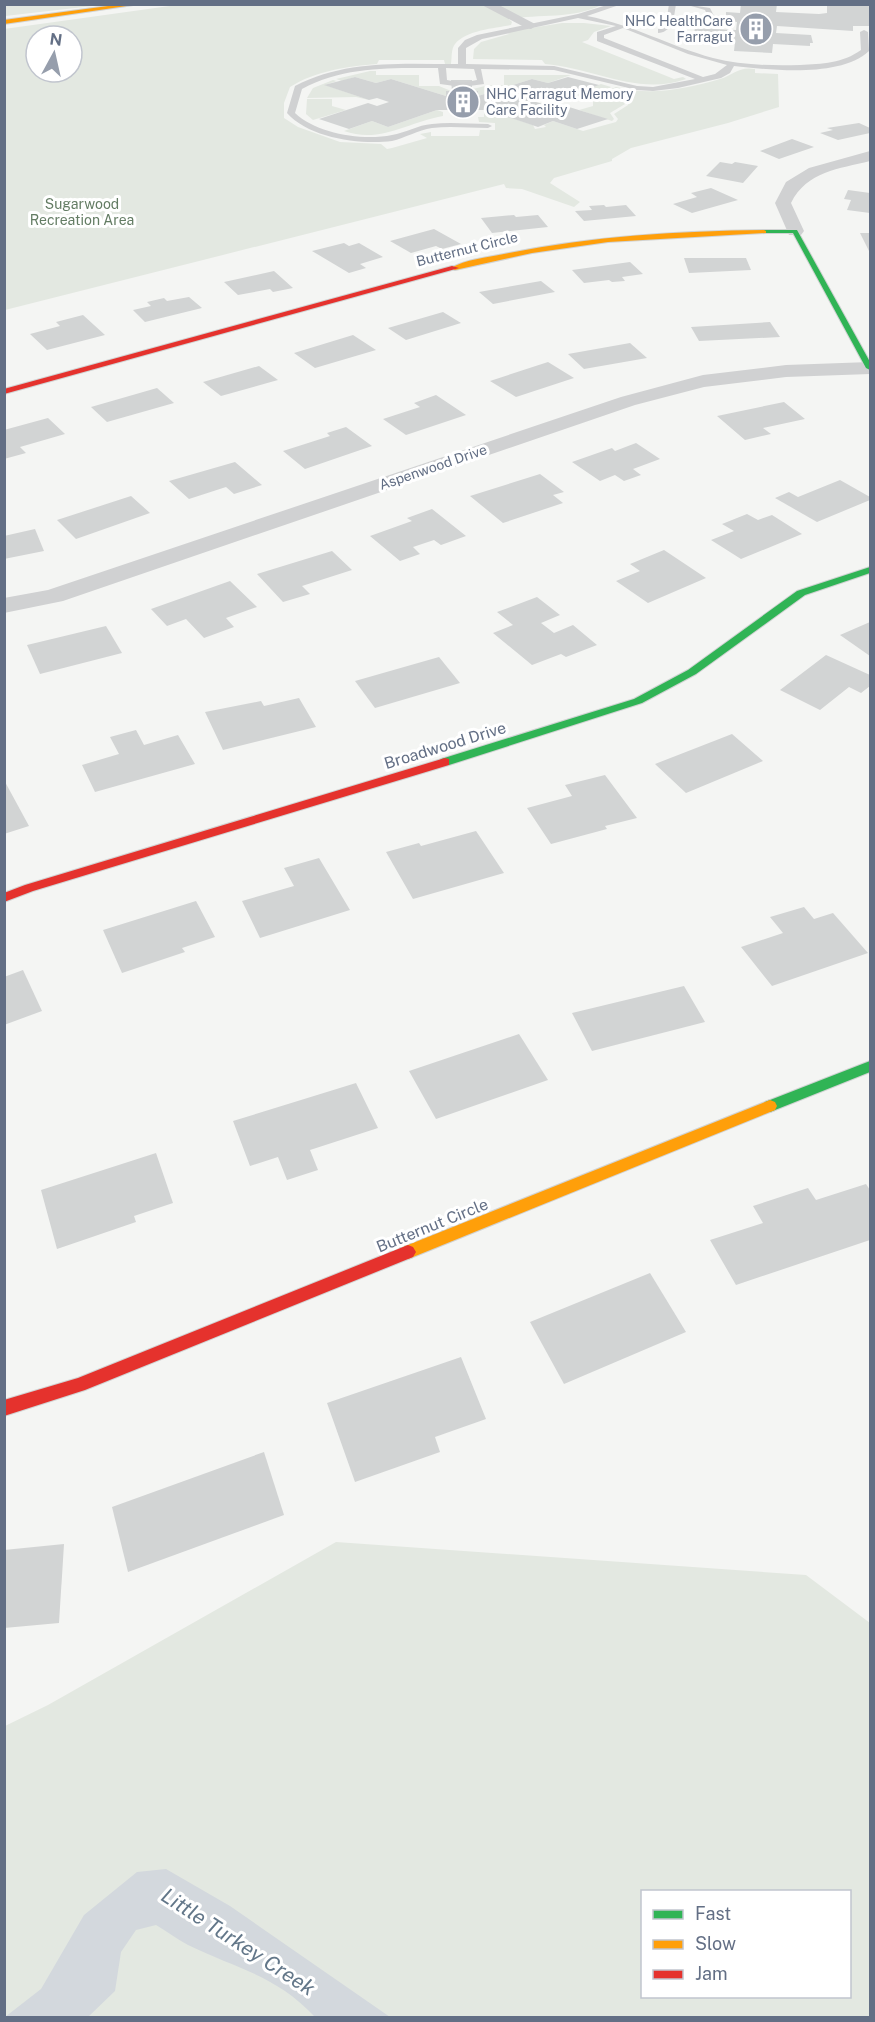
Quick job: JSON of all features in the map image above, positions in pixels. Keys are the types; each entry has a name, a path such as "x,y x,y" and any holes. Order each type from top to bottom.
{"street":[{"path":"4,22 138,4"},
{"path":"486,4 531,25"},
{"path":"870,156 815,171 792,185 783,203 795,231 870,368"},
{"name":"Butternut Circle","path":"4,392 500,256 618,237 674,233 795,231"},
{"name":"Aspenwood Drive","path":"4,606 54,596 628,401 703,381 786,371 870,368"},
{"name":"Broadwood Drive","path":"4,898 29,888 571,724 638,701 692,672 801,593 870,570"},
{"name":"Butternut Circle","path":"4,1408 79,1385 870,1066"}],"lane":[{"path":"462,66 462,48 468,42 480,37 579,16 619,4"},
{"path":"669,25 673,4"},
{"path":"648,35 669,25 695,24 712,18 708,9 687,4"},
{"path":"579,16 623,26 701,56 732,63 806,67 838,65 858,59 865,51 864,32"},
{"path":"623,26 600,34 600,39 703,80"},
{"path":"488,126 431,126 392,138 358,140 311,126 295,118 291,113 298,88 313,80 364,68 462,66 555,68 645,89 678,86 703,80 727,71 732,63"},
{"path":"442,67 443,82 462,85 481,82 477,67"}],"green space":[{"path":"5,4 101,4 101,5 5,16"},
{"name":"Sugarwood Recreation Area","path":"184,4 601,5 568,14 509,19 512,22 511,25 474,33 460,39 452,51 451,64 445,64 444,60 379,60 377,64 321,73 290,87 284,103 284,118 298,127 340,142 381,144 387,149 427,138 420,134 431,132 431,136 479,136 480,130 495,130 495,123 479,122 478,117 484,117 484,109 533,125 535,129 546,127 544,125 553,121 583,131 616,122 618,119 614,114 629,102 609,91 616,87 642,91 668,90 707,83 749,68 755,69 755,73 778,74 779,107 728,123 631,148 612,161 554,178 550,183 580,202 574,207 522,189 506,188 504,184 5,310 4,29 24,26 24,84 84,84 84,24 40,24"},
{"path":"562,23 611,26 594,32 588,40 582,42 674,79 683,77 686,79 668,83 633,83 563,66 545,64 542,60 473,59 474,49 481,42 509,34 507,32"},
{"path":"376,71 376,75 419,75 419,86 439,86 451,91 447,91 446,96 391,79 376,83 355,77 342,81 336,79"},
{"path":"504,75 571,75 548,83 532,79 478,96 478,91 473,91 473,89 489,85 504,85"},
{"path":"333,80 337,81 325,85 369,100 356,97 307,98 313,88"},
{"path":"601,84 611,87 605,91 615,96 567,97"},
{"path":"617,97 625,104 610,113 614,119 612,121 579,110 593,106 593,99"},
{"path":"307,99 332,99 332,106 346,110 313,120 306,114"},
{"path":"437,110 443,112 443,116 382,134 357,134 344,131 372,121 388,127"},
{"path":"336,1542 806,1575 870,1623 870,2017 5,2018 5,1726 48,1705"}],"water":[{"name":"Little Turkey Creek","path":"166,1869 230,1906 390,2017 315,2017 286,1991 271,1982 188,1945 156,1925 136,1930 121,1952 115,1991 88,2017 5,2017 41,1989 84,1915 137,1872"}],"building":[{"name":"NHC HealthCare Farragut","path":"741,4 777,4 776,12 819,14 827,13 827,4 870,4 870,26 853,26 853,31 777,26 776,33 811,35 813,43 810,43 810,46 773,44 772,53 734,51 735,42 693,40 695,28 736,30 737,22 703,18 704,14 726,16 726,12 740,13"},
{"name":"NHC Farragut Memory Care Facility","path":"355,77 376,83 391,79 446,96 446,91 452,91 451,80 472,80 472,91 478,91 478,96 532,79 548,83 568,77 599,85 556,101 547,98 536,102 549,106 556,103 608,119 577,129 553,121 538,127 487,110 437,110 388,127 372,121 349,129 319,119 368,103 377,106 389,102 377,98 369,100 324,85"},
{"path":"859,123 870,128 870,133 838,140 820,133 833,130 827,128"},
{"path":"792,139 814,147 779,159 760,151"},
{"path":"720,162 758,166 743,183 706,176"},
{"path":"711,188 738,200 692,213 673,204 697,197 691,193"},
{"path":"848,190 870,193 870,213 847,210 851,200 844,199"},
{"path":"604,205 606,207 626,205 636,216 584,221 575,211 592,210 589,206"},
{"path":"514,215 516,217 538,215 548,227 492,233 481,218"},
{"path":"434,229 461,244 442,249 436,246 411,253 390,241"},
{"path":"860,233 870,233 870,253"},
{"path":"344,243 349,246 359,243 383,257 360,264 366,268 349,273 312,251"},
{"path":"684,258 746,258 751,270 689,273"},
{"path":"630,262 643,274 622,277 625,281 584,283 572,270"},
{"path":"274,271 293,288 273,292 270,289 238,295 224,282"},
{"path":"541,281 555,292 493,304 479,292"},
{"path":"189,297 202,308 145,322 133,310 151,306 147,302 164,298 167,301"},
{"path":"443,312 461,323 406,340 388,328"},
{"path":"83,315 105,335 47,350 30,334 60,326 56,322"},
{"path":"770,322 780,337 699,341 691,327"},
{"path":"353,335 376,350 315,368 294,353"},
{"path":"630,343 647,358 584,369 568,354"},
{"path":"548,362 574,378 516,397 490,381"},
{"path":"259,366 278,380 221,396 203,382"},
{"path":"157,388 174,403 107,422 91,407"},
{"path":"436,395 466,415 406,435 383,419 420,407 414,403"},
{"path":"784,402 805,419 763,428 771,434 745,440 717,416"},
{"path":"48,418 65,434 20,447 26,453 4,459 4,430"},
{"path":"346,427 372,446 305,469 283,451 330,436 327,433"},
{"path":"636,443 660,459 633,469 641,475 624,481 615,475 600,481 572,462 612,448 615,451"},
{"path":"235,462 262,485 234,494 226,487 189,499 169,481"},
{"path":"540,474 564,492 553,495 563,503 503,523 470,496"},
{"path":"840,480 870,497 870,500 817,522 775,498 789,492 798,497"},
{"path":"131,496 150,513 76,539 57,520"},
{"path":"432,509 466,536 441,545 434,540 413,547 420,554 400,561 370,536 412,521 407,518"},
{"path":"747,514 758,520 772,515 802,534 741,559 711,540 734,531 722,524"},
{"path":"35,529 44,551 4,559 4,536"},
{"path":"664,550 706,578 648,603 616,581 640,571 630,564"},
{"path":"332,551 352,570 302,586 310,594 283,602 257,574"},
{"path":"230,581 257,607 226,618 234,627 204,638 186,619 167,626 151,609"},
{"path":"537,597 560,615 541,623 554,633 573,625 597,645 566,657 561,654 532,665 493,633 513,625 497,612"},
{"path":"870,622 870,656 840,635"},
{"path":"106,626 122,653 40,674 27,645"},
{"path":"826,655 870,675 870,686 861,693 849,687 820,710 780,690"},
{"path":"439,657 460,683 375,708 355,681"},
{"path":"299,698 316,727 223,750 205,712 261,701 264,706"},
{"path":"136,730 144,745 178,735 195,764 95,792 82,765 119,754 110,737"},
{"path":"732,734 763,761 686,793 655,764"},
{"path":"605,775 637,818 605,826 607,829 551,844 527,808 572,796 565,785"},
{"path":"4,780 29,826 4,834"},
{"path":"476,831 504,873 413,899 386,852 419,843 421,846"},
{"path":"319,858 350,910 260,938 242,901 294,886 284,868"},
{"path":"196,901 215,937 182,948 185,952 122,973 103,930"},
{"path":"804,907 814,919 833,913 868,953 772,986 741,947 783,933 770,917"},
{"path":"23,970 42,1011 4,1025 4,977"},
{"path":"684,986 705,1022 592,1051 572,1013"},
{"path":"519,1034 548,1080 436,1119 409,1071"},
{"path":"356,1083 378,1128 310,1150 318,1170 287,1180 278,1157 250,1166 233,1121"},
{"path":"156,1153 173,1203 134,1216 136,1222 57,1249 41,1190"},
{"path":"866,1184 870,1190 870,1240 736,1285 710,1240 763,1223 753,1206 808,1188 816,1200"},
{"path":"650,1273 686,1332 564,1384 530,1322"},
{"path":"461,1357 486,1419 435,1437 440,1452 355,1482 327,1403"},
{"path":"264,1452 284,1515 128,1572 112,1507"},
{"path":"64,1544 59,1623 4,1628 4,1550"}],"traffic: fast":[{"path":"764,232 795,231 870,368"},
{"path":"445,762 638,701 692,672 801,593 870,570"},
{"path":"770,1106 870,1066"}],"traffic: slow":[{"path":"4,22 138,4"},
{"path":"455,268 532,251 608,240 646,236 764,232"},
{"path":"408,1252 770,1106"}],"traffic: jam":[{"path":"4,392 455,268"},
{"path":"4,898 29,888 445,762"},
{"path":"4,1408 79,1385 408,1252"}],"place":[{"name":"NHC HealthCare Farragut","path":"756,29"},
{"name":"NHC Farragut Memory Care Facility","path":"463,102"}]}
